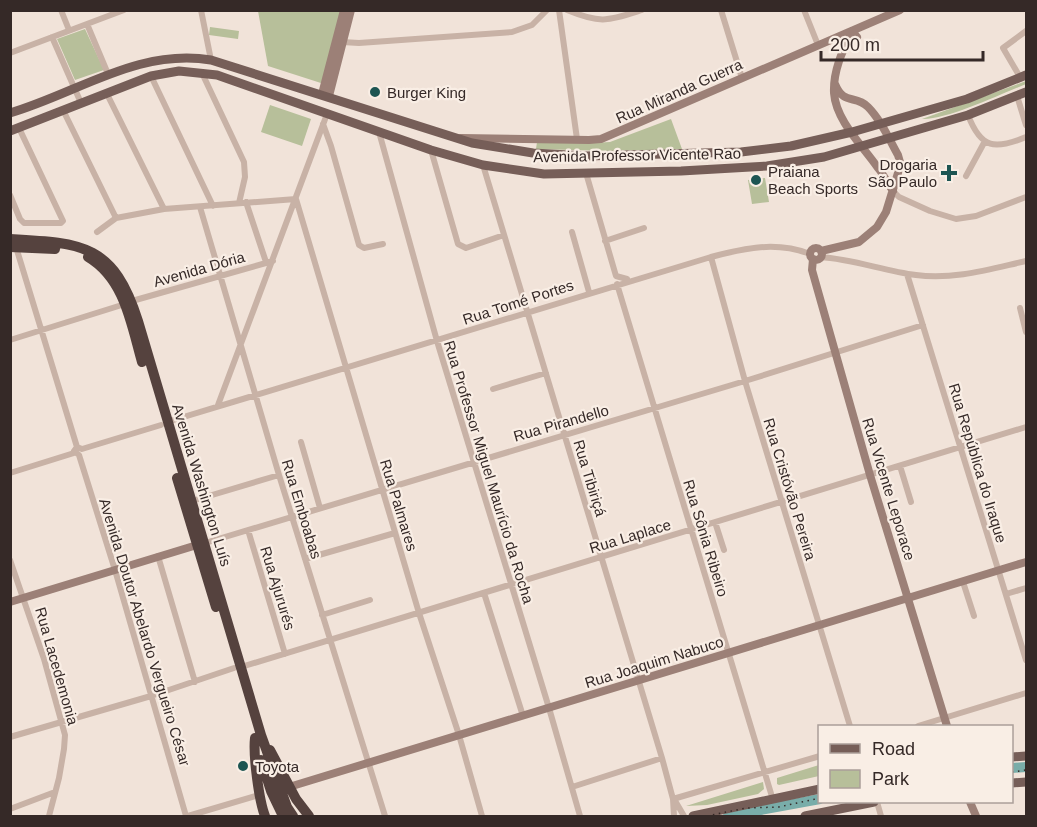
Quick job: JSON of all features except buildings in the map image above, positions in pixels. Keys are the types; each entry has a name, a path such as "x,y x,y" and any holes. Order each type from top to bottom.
{"highway":[{"path":"10,233 41,241"},
{"name":"Avenida Washington Luís","path":"12,244 41,241 75,246 98,255 120,278 238,667 263,752 271,791 283,816"},
{"name":"Avenida Washington Luís","path":"12,244 66,251 89,258 107,273 128,302"},
{"name":"Avenida Washington Luís","path":"164,423 192,501 201,544"},
{"path":"258,736 276,760 289,787 309,816"},
{"path":"258,736 254,750 259,795 265,816"},
{"name":"Avenida Washington Luís","path":"263,752 292,816"}],"main road":[{"name":"Avenida Professor Vicente Rao","path":"10,113 142,62 197,57 489,147 532,153 597,156 741,152 791,147 852,132 967,99 1023,76"},
{"name":"Avenida Professor Vicente Rao","path":"15,129 151,76 179,71 217,75 431,150 483,165 544,174 585,173 768,166 824,157 968,115 1026,92"},
{"path":"693,816 818,789"},
{"path":"805,816 867,803"}],"street":[{"path":"61,10 69,30"},
{"path":"10,53 124,10"},
{"path":"201,10 211,60"},
{"path":"326,95 344,10"},
{"path":"326,95 351,10"},
{"path":"342,42 366,43 512,32 532,24 547,10"},
{"path":"558,10 577,139"},
{"path":"567,10 599,21 642,10"},
{"path":"721,10 742,78"},
{"path":"804,10 819,45"},
{"path":"900,10 855,34 839,63 835,95 839,110 852,132 899,198 930,211 956,219 976,216 1026,196"},
{"path":"87,24 108,74"},
{"path":"1023,76 1003,48 1026,31"},
{"name":"Rua Miranda Guerra","path":"458,138 590,140 613,134 837,37 855,34"},
{"path":"52,37 81,103"},
{"path":"837,37 848,44"},
{"path":"202,73 244,162 243,202 269,262"},
{"path":"151,76 213,206"},
{"path":"816,255 834,247 859,242 873,232 888,206 900,166 898,155 880,123 864,103 849,100 840,95 835,84"},
{"path":"107,94 164,209"},
{"path":"1017,96 1026,125"},
{"path":"839,110 842,104 849,100"},
{"path":"63,110 116,218"},
{"path":"219,405 269,262 296,199 327,114"},
{"path":"968,115 974,130 985,141 1002,146 1026,137"},
{"path":"323,124 359,244 364,248 382,244"},
{"path":"10,195 24,223 61,223 63,219 15,129"},
{"name":"Rua Professor Miguel Maurício da Rocha","path":"379,132 437,341 580,816"},
{"path":"966,176 985,141"},
{"path":"431,150 458,244 466,248 504,235"},
{"name":"Rua Tibiriçá","path":"483,165 662,758 673,799 674,816"},
{"path":"880,170 890,171 900,166"},
{"path":"585,173 616,276 633,280"},
{"path":"886,181 888,206"},
{"path":"97,232 116,218 164,209 296,199"},
{"name":"Rua Palmares","path":"296,199 482,816"},
{"name":"Rua Emboabas","path":"200,207 279,475 385,816"},
{"path":"605,241 645,228"},
{"path":"572,232 589,292"},
{"name":"Avenida Doutor Abelardo Vergueiro César","path":"12,244 115,570 187,816"},
{"name":"Rua Tomé Portes","path":"10,473 219,405 437,341 589,292 750,247 796,249 907,274 957,276 1026,261"},
{"path":"834,247 831,254 835,258"},
{"name":"Rua Vicente Leporace","path":"816,255 812,270 835,353 946,722"},
{"name":"Rua Cristóvão Pereira","path":"711,257 745,381 850,725"},
{"name":"Avenida Dória","path":"10,340 128,302 269,262"},
{"name":"Rua República do Iraque","path":"907,274 1026,660"},
{"name":"Rua Sônia Ribeiro","path":"617,284 772,800"},
{"path":"1020,308 1026,332"},
{"name":"Rua Pirandello","path":"201,544 383,491 474,461 745,381 923,325"},
{"path":"493,389 546,374"},
{"name":"Rua Laplace","path":"10,737 151,696 238,667 1026,427"},
{"path":"301,442 320,508"},
{"path":"900,466 911,502"},
{"path":"192,501 279,475"},
{"path":"715,522 724,550"},
{"name":"Rua Ajururés","path":"248,530 285,654"},
{"path":"305,559 395,533"},
{"path":"10,602 201,544"},
{"path":"158,556 195,682"},
{"name":"Rua Lacedemonia","path":"10,560 62,723 64,749 50,816"},
{"name":"Rua Joaquim Nabuco","path":"289,787 1026,562"},
{"path":"963,582 974,616"},
{"path":"1006,594 1026,588"},
{"path":"484,593 523,716"},
{"path":"322,615 370,600"},
{"path":"925,725 946,722 1026,693"},
{"path":"673,799 818,756"},
{"path":"572,787 662,758"},
{"path":"10,808 56,792"},
{"path":"187,816 259,795"},
{"name":"Rua Tibiriçá","path":"673,799 684,816"}],"green space":[{"path":"258,11 341,11 324,84 268,66"},
{"path":"210,27 239,31 238,39 209,35"},
{"path":"85,29 104,70 75,80 57,39"},
{"path":"1026,81 1026,84 959,111 922,119"},
{"path":"270,105 311,119 302,146 261,132"},
{"path":"671,119 682,149 610,151 536,149 537,142 610,142"},
{"path":"765,178 769,202 752,204 748,180"},
{"path":"818,765 818,776 779,785 777,778"},
{"path":"763,782 764,789 758,794 707,805 686,806"}],"waterway":[{"path":"1013,768 1026,767"},
{"path":"728,816 818,799"}],"railway":[{"path":"1013,772 1026,770"},
{"path":"707,816 746,808 779,807 818,798"}],"place":[{"name":"Burger King","path":"375,92"},
{"name":"Drogaria São Paulo","path":"949,173"},
{"name":"Praiana Beach Sports","path":"756,180"},
{"name":"Toyota","path":"243,766"}]}
